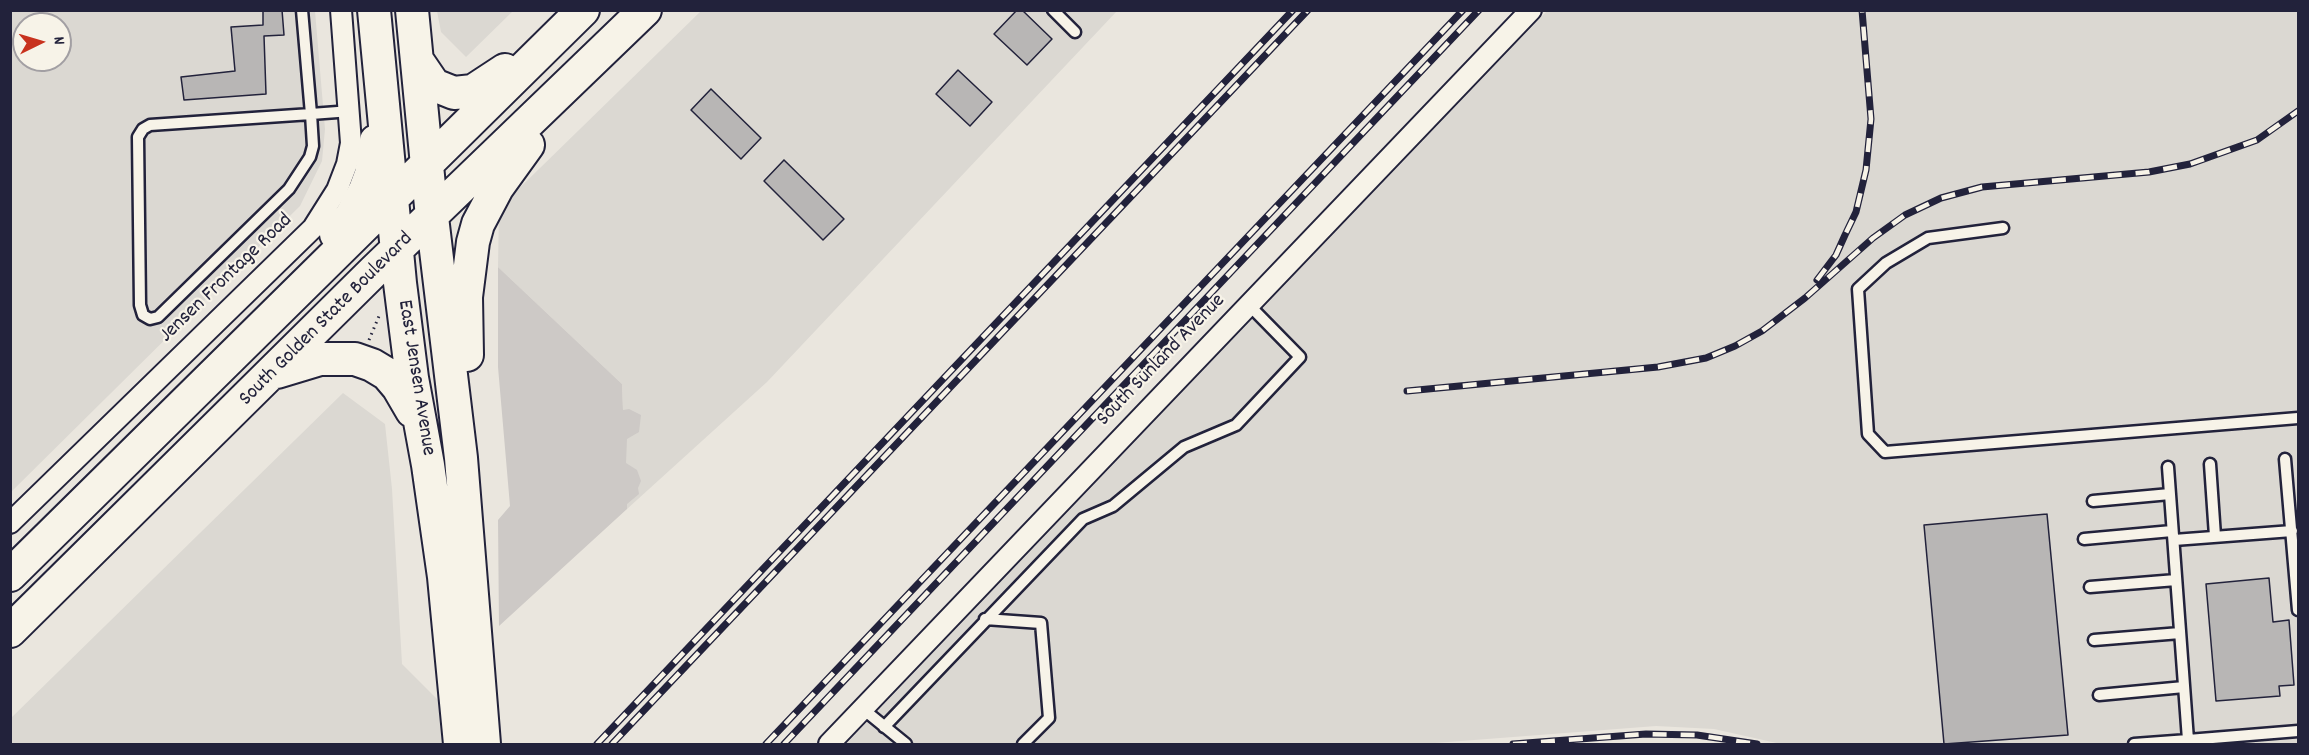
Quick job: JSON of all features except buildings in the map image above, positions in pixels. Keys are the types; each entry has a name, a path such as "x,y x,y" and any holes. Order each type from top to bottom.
{"main road":[{"name":"East Jensen Avenue","path":"374,10 391,199 419,423 435,510 453,664 459,744"},
{"name":"East Jensen Avenue","path":"412,10 426,165 453,382 470,557 484,744"},
{"name":"South Golden State Boulevard","path":"10,631 397,250 645,10"},
{"path":"417,60 434,85 442,91 454,93 473,91 576,17"},
{"name":"South Golden State Boulevard","path":"10,575 576,17"},
{"path":"470,557 466,297 472,242 485,209 515,161 594,60"},
{"path":"248,342 351,216 365,190 376,151 379,62"},
{"path":"273,373 300,363 337,357 372,365 387,374 398,387 419,423"}],"street":[{"name":"Jensen Frontage Road","path":"10,523 313,228 337,190 347,164 351,142 351,111 341,10"},
{"name":"South Sunland Avenue","path":"829,744 1531,10"}],"lane":[{"path":"302,10 311,114 313,146 310,157 289,189 158,317 150,319 143,315 140,305 138,137 143,129 150,125 311,114 351,111"},
{"path":"1053,10 1075,32"},
{"path":"2003,228 1928,238 1886,263 1858,289 1868,434 1885,452 2298,418"},
{"path":"884,727 1083,519 1113,506 1184,447 1236,425 1300,357 1249,305"},
{"path":"2285,459 2298,610"},
{"path":"2210,464 2215,536"},
{"path":"2168,467 2188,742"},
{"path":"2093,501 2170,494"},
{"path":"2085,539 2173,535 2215,536 2292,531"},
{"path":"2090,587 2176,580"},
{"path":"985,619 1041,623 1049,718 1023,744"},
{"path":"2094,640 2180,633"},
{"path":"2099,695 2184,687"},
{"path":"863,709 906,744"},
{"path":"2134,744 2188,742 2298,731"}],"path":[{"path":"365,350 382,307"}],"shaded area":[{"path":"437,10 513,11 466,57 441,32"},
{"path":"11,11 315,11 325,129 322,161 300,206 11,492"},
{"path":"701,11 1117,11 767,382 627,509 622,384 498,267 499,208"},
{"path":"1547,11 2298,11 2298,744 1781,744 1714,729 1656,726 1422,744 846,744"},
{"path":"498,267 622,384 623,410 629,409 641,415 639,432 627,439 626,463 637,470 641,481 638,488 639,494 627,504 627,509 499,626 498,520 510,506 498,367"},
{"path":"343,393 385,424 392,489 402,664 438,700 442,744 11,744 11,718"}],"railway":[{"path":"597,744 1293,10"},
{"path":"612,744 1308,10"},
{"path":"766,744 1463,10"},
{"path":"784,744 1479,10"},
{"path":"1817,280 1836,255 1856,212 1866,170 1871,119 1862,10"},
{"path":"1407,391 1658,367 1706,358 1762,331 1805,298 1873,238 1905,215 1941,198 1982,187 2149,172 2190,164 2257,140 2298,111"},
{"path":"1513,744 1646,734 1697,735 1757,744"}]}
